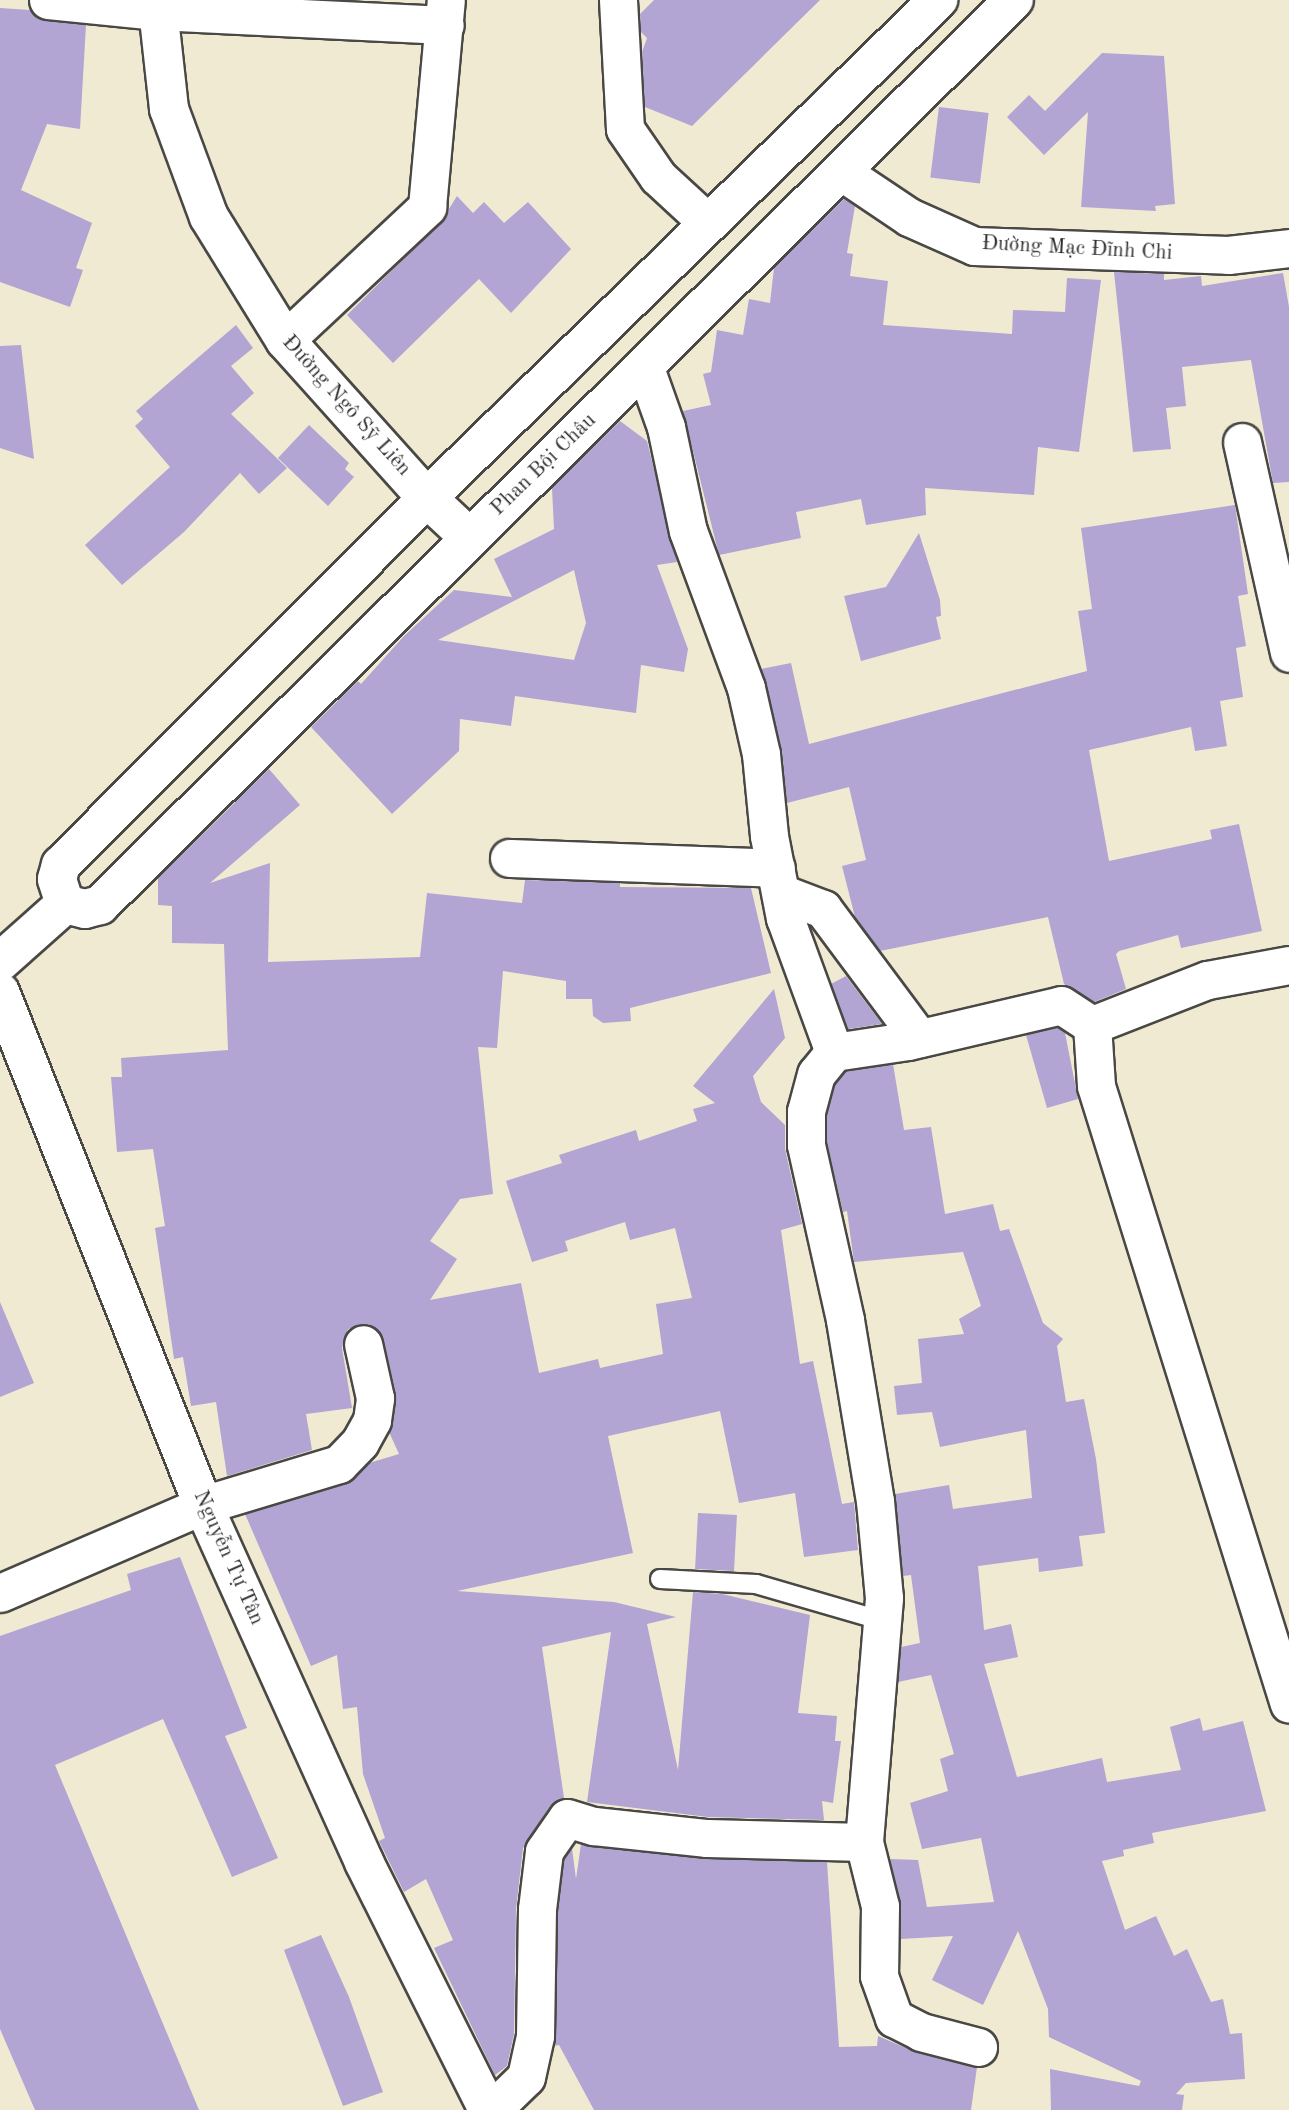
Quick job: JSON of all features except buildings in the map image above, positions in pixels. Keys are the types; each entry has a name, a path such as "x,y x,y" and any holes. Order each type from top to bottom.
{"street":[{"path":"48,0 157,6 445,13 427,207 285,340"},
{"path":"618,0 625,129 658,177 708,223"},
{"path":"0,962 65,904 57,879 61,865 427,498 938,0"},
{"name":"Phan Bội Châu","path":"65,904 85,909 100,905 1014,0"},
{"name":"Đường Ngô Sỹ Liên","path":"157,6 169,109 209,217 285,340 427,498 469,537"},
{"path":"804,133 842,172"},
{"name":"Đường Mạc Đĩnh Chi","path":"842,172 909,217 974,246 1228,255 1289,248"},
{"path":"645,368 666,427 688,531 746,688 761,754 778,880 834,1052"},
{"path":"1242,442 1288,649"},
{"path":"509,858 778,880 823,909 919,1038"},
{"path":"1092,1025 1207,980 1289,965"},
{"name":"Nguyễn Tự Tân","path":"0,992 203,1505 364,1862 490,2110"},
{"path":"978,2048 920,2032 894,2018 879,1976 880,1906 864,1842 883,1621 875,1501 845,1320 806,1145 806,1111 816,1074 834,1052 919,1038 1062,1005 1092,1025"},
{"path":"1092,1025 1096,1086 1289,1704"},
{"path":"0,1593 203,1505 339,1464 360,1442 372,1420 375,1398 363,1345"},
{"path":"490,2110 526,2077 535,2036 537,1909 544,1851 567,1818 594,1826 707,1838 864,1842"}],"lane":[{"path":"660,1579 756,1584 883,1621"}]}
